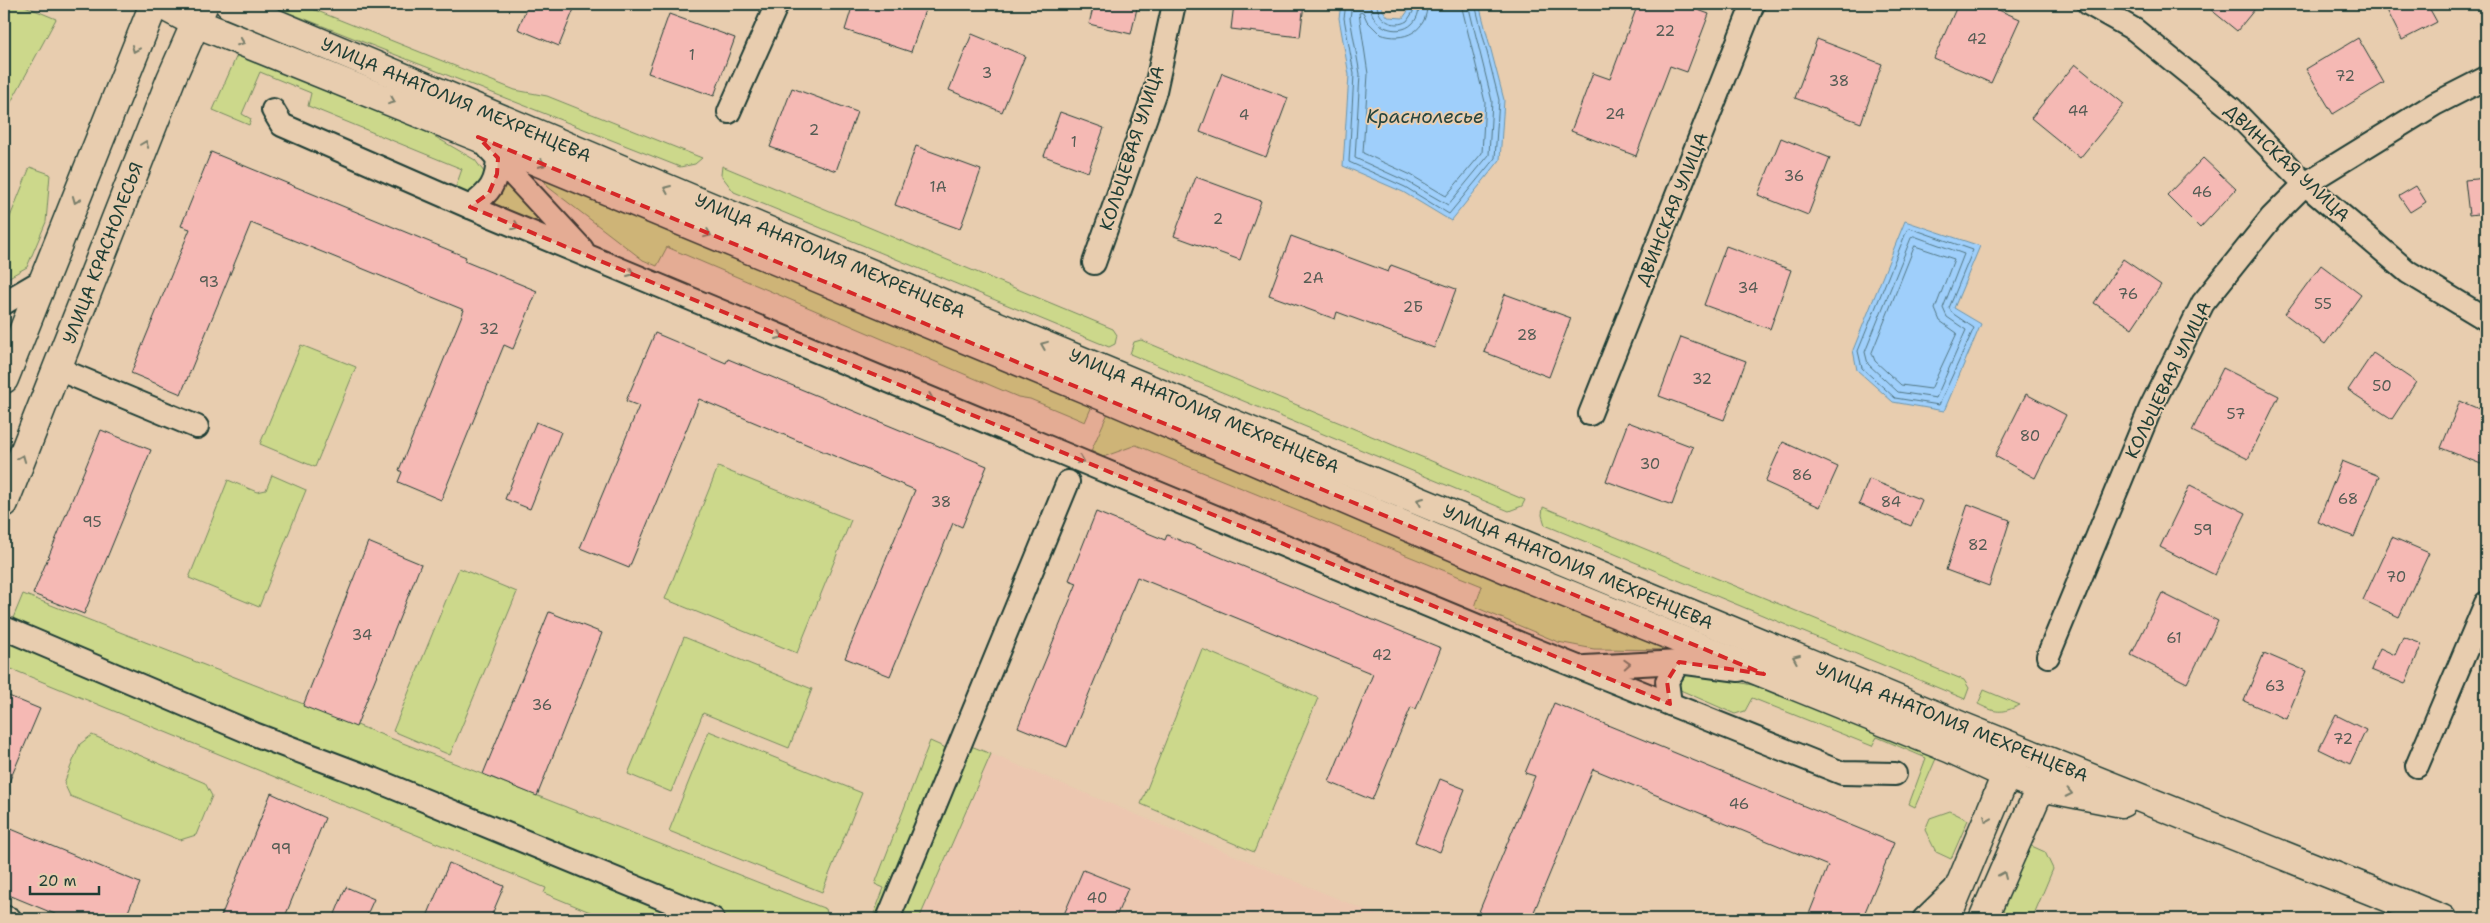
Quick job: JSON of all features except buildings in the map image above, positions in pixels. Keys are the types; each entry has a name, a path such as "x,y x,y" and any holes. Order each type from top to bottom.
{"street":[{"path":"4,379 154,4"},
{"name":"УЛИЦА АНАТОЛИЯ МЕХРЕНЦЕВА","path":"160,4 200,14 478,137 1114,401 1511,571 1951,748 2005,774 2040,787 2181,814"},
{"name":"УЛИЦА АНАТОЛИЯ МЕХРЕНЦЕВА","path":"229,4 699,202 2017,749 2442,919"},
{"path":"729,112 777,4"},
{"name":"КОЛЬЦЕВАЯ УЛИЦА","path":"1094,262 1155,91 1174,4"},
{"name":"ДВИНСКАЯ УЛИЦА","path":"1590,414 1753,4"},
{"name":"ДВИНСКАЯ УЛИЦА","path":"2089,4 2135,30 2230,108 2306,184 2408,272 2486,319"},
{"name":"УЛИЦА КРАСНОЛЕСЬЯ","path":"4,503 168,88 200,14"},
{"name":"КОЛЬЦЕВАЯ УЛИЦА","path":"2048,656 2151,407 2203,303 2272,218 2306,184 2435,104 2486,78"},
{"name":"УЛИЦА АНАТОЛИЯ МЕХРЕНЦЕВА","path":"273,110 282,126 470,208 586,254 1579,667 1842,773 1895,774"},
{"name":"УЛИЦА АНАТОЛИЯ МЕХРЕНЦЕВА","path":"478,137 586,254"},
{"path":"470,208 489,193 497,174 498,158"},
{"path":"4,303 44,279"},
{"path":"58,369 197,427"},
{"path":"888,919 1068,482"},
{"path":"2417,766 2486,603"},
{"path":"4,628 254,734 373,779 713,919"},
{"path":"1670,704 1666,681 1679,662"},
{"name":"УЛИЦА АНАТОЛИЯ МЕХРЕНЦЕВА","path":"1579,667 1679,662 1764,674"},
{"path":"1946,919 2017,749"},
{"path":"1983,919 2052,763"},
{"path":"1924,919 1960,884"},
{"path":"4,916 10,919"}],"highlighted area":[{"path":"478,137 1764,674 1679,662 1667,681 1670,704 470,207 489,193 497,174 498,158"}],"shaded area":[{"path":"991,754 1331,896 1386,919 919,919"}],"green space":[{"path":"4,4 20,4 56,19 4,115"},
{"path":"267,4 300,4 515,90 547,96 702,158 695,164 680,167"},
{"path":"237,55 427,132 475,160 484,172 484,180 473,192 464,193 455,189 462,169 308,106 311,93 260,72 242,114 251,119 249,125 213,110"},
{"path":"722,166 1113,329 1117,335 1115,344 1109,347 734,192 721,175"},
{"path":"30,167 50,174 46,222 27,267 4,280 4,232"},
{"path":"504,176 563,237 484,207"},
{"path":"544,180 1092,406 1085,422 1030,399 1018,397 667,247 657,266 643,260 548,187"},
{"path":"1141,340 1525,500 1522,506 1509,511 1130,354 1134,342"},
{"path":"301,345 356,367 315,467 260,444"},
{"path":"1108,413 1688,650 1594,649 1558,642 1475,607 1482,586 1136,445 1103,457 1091,451"},
{"path":"718,467 851,520 797,653 665,599"},
{"path":"272,475 306,490 259,607 189,578 228,480 257,492 266,490"},
{"path":"1543,507 1964,680 1969,688 1965,699 1545,525 1542,515"},
{"path":"459,568 517,592 450,755 393,731"},
{"path":"23,594 826,909 828,917 833,919 607,919 544,893 546,888 4,666 4,640"},
{"path":"684,637 812,689 789,748 703,713 671,792 628,774"},
{"path":"1202,649 1318,698 1254,852 1141,804"},
{"path":"1687,672 1797,694 1938,754 1915,807 1909,804 1926,758 1877,737 1872,746 1752,698 1745,711 1735,714 1678,689 1676,681"},
{"path":"1984,690 2020,705 2003,711 1989,709 1978,704"},
{"path":"709,731 862,793 822,892 669,831"},
{"path":"92,735 205,783 212,796 196,835 180,840 70,796 64,783 80,744"},
{"path":"930,741 946,748 879,919 872,919 884,888 875,884"},
{"path":"966,744 991,754 919,919 894,919"},
{"path":"1950,811 1968,820 1951,859 1936,852 1925,830 1930,818"},
{"path":"2025,843 2045,852 2053,869 2032,919 1993,919"}],"water":[{"name":"Краснолесье","path":"1341,4 1382,4 1382,9 1388,17 1403,18 1408,11 1408,4 1479,4 1504,100 1500,160 1451,221 1403,192 1343,166 1349,75 1339,18"},
{"path":"1905,221 1980,246 1954,308 1981,324 1944,411 1893,402 1857,370 1853,350"}]}
